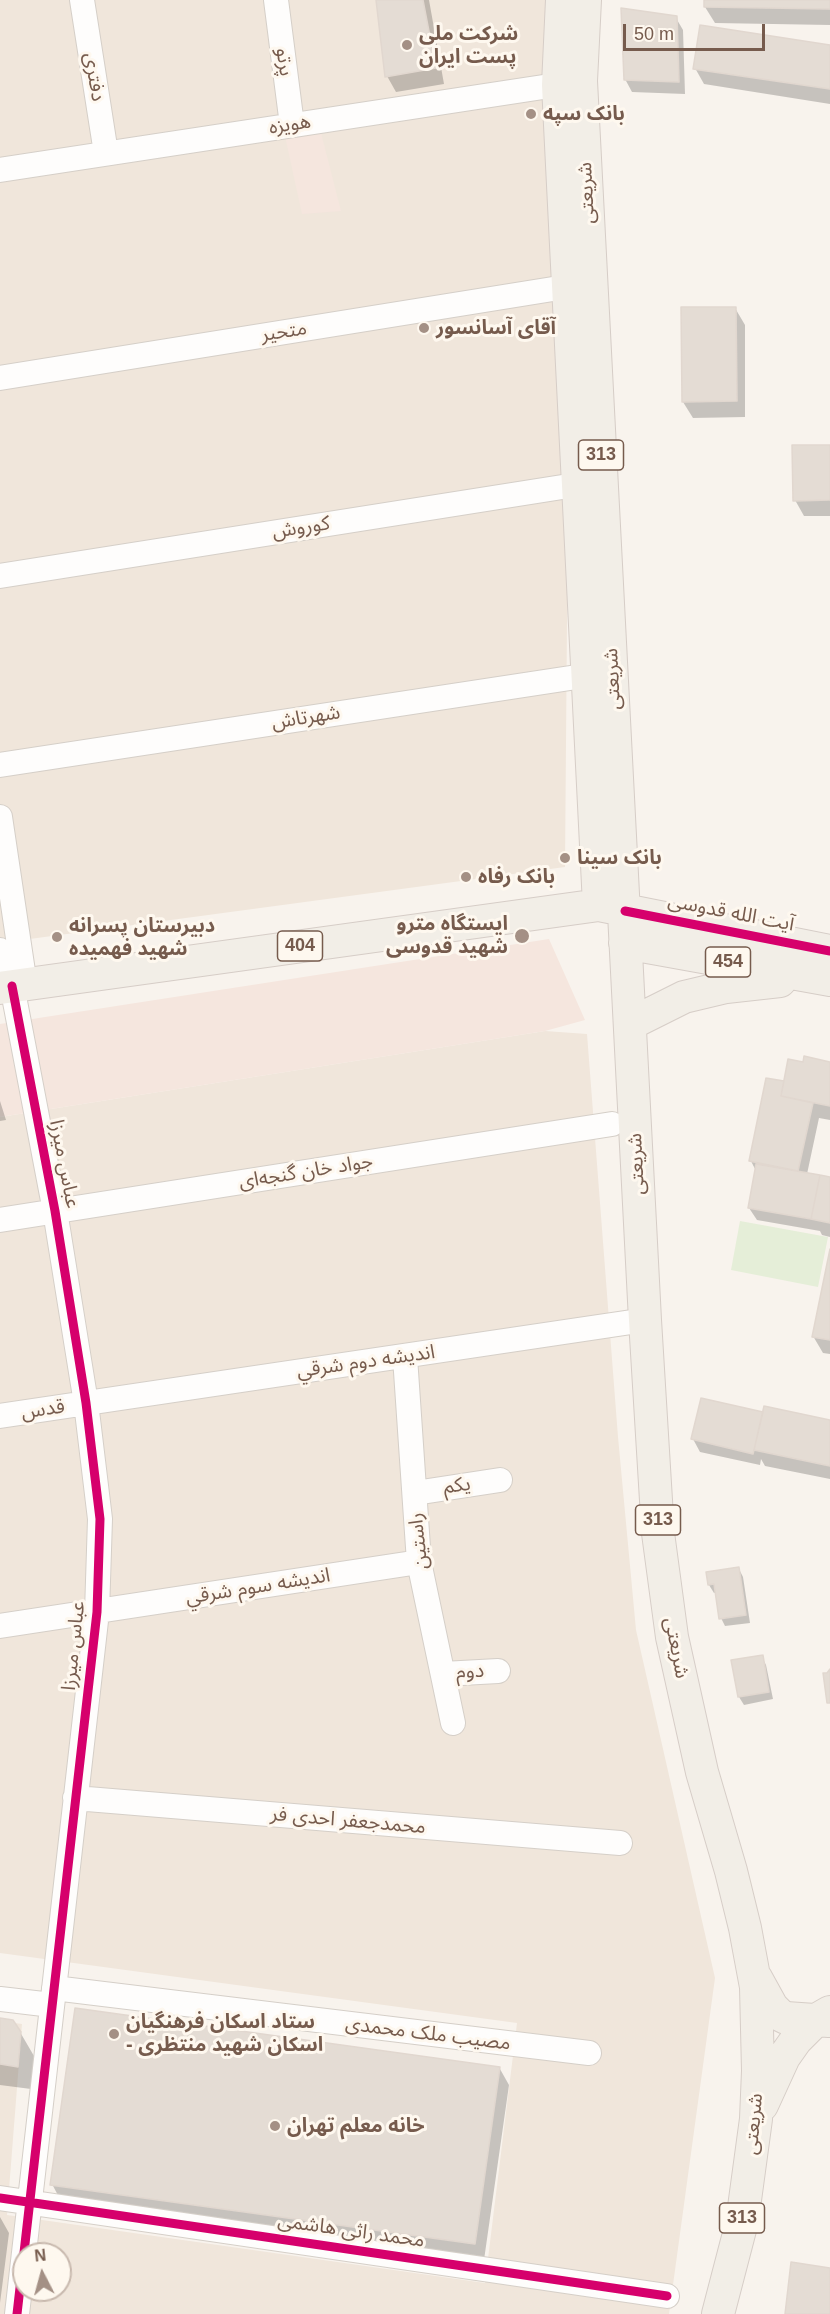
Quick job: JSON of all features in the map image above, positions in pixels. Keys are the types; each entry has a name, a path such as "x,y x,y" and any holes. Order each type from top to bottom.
{"main road":[{"name":"شریعتی","path":"561,0 569,83 612,908 626,943 630,1024 623,1123 645,1320 658,1533 672,1637 702,1772 731,1871 753,1973 758,2030 756,2119 742,2222 718,2314"},
{"name":"شریعتی","path":"569,83 585,0"},
{"name":"آیت الله قدوسی","path":"612,908 830,951"},
{"name":"404","path":"12,990 612,908"},
{"name":"454","path":"626,943 822,979"},
{"path":"630,1024 668,1004 712,990 822,979"},
{"path":"753,1973 772,2007 780,2015 786,2018 825,2018"},
{"path":"756,2119 784,2057 796,2040 825,2018"}],"street":[{"name":"دفتری","path":"82,0 106,153"},
{"name":"پرتو","path":"276,0 292,125"},
{"name":"هویزه","path":"0,170 569,83"},
{"name":"متحیر","path":"0,378 580,285"},
{"name":"کوروش","path":"0,576 590,482"},
{"name":"شهرتاش","path":"0,765 600,673"},
{"path":"0,817 12,990"},
{"path":"0,950 12,990"},
{"name":"عباس میرزا","path":"12,990 55,1211 87,1403 100,1519 97,1612 17,2314"},
{"name":"جواد خان گنجه‌ای","path":"0,1220 623,1123"},
{"name":"انديشه دوم شرقي","path":"87,1403 645,1320"},
{"name":"راستین","path":"405,1357 419,1562 453,1723"},
{"name":"قدس","path":"0,1416 87,1403"},
{"name":"یکم","path":"415,1493 500,1480"},
{"name":"اندیشه سوم شرقي","path":"0,1626 419,1562"},
{"name":"دوم","path":"443,1674 498,1671"},
{"name":"محمدجعفر احدی فر","path":"75,1798 620,1843"},
{"name":"مصیب ملک محمدی","path":"0,1999 53,1996 589,2053"},
{"name":"محمد راثی هاشمی","path":"0,2198 667,2296"}],"shaded area":[{"path":"0,0 572,0 565,867 0,943"},
{"path":"318,121 341,211 302,214 283,127"},
{"path":"549,939 585,1020 545,1031 0,1117 0,1024"},
{"path":"545,1031 587,1034 618,1437 636,1630 715,1978 669,2314 0,2314 0,2021 22,2024 7,2215 485,2283 517,2023 0,1953 0,1117"}],"green space":[{"path":"740,1221 828,1237 818,1287 731,1270"}],"building":[{"name":"شرکت ملی پست ایران","path":"376,0 423,0 436,68 385,77"},
{"path":"704,0 830,0 830,9 704,7"},
{"path":"621,8 677,16 679,82 624,80"},
{"path":"700,25 830,45 830,89 693,69"},
{"path":"681,307 736,307 737,401 682,402"},
{"path":"792,445 830,445 830,500 793,501"},
{"path":"804,1056 830,1062 830,1106 781,1096 788,1059 803,1062"},
{"path":"766,1078 784,1081 781,1096 813,1103 798,1171 749,1161"},
{"path":"756,1164 820,1175 811,1219 748,1208"},
{"path":"820,1175 830,1177 830,1223 811,1219"},
{"path":"830,1249 830,1340 812,1337"},
{"path":"701,1398 763,1412 753,1454 691,1439"},
{"path":"764,1406 830,1420 830,1466 754,1450"},
{"path":"739,1567 746,1615 719,1619 714,1584 708,1585 706,1572"},
{"path":"763,1655 769,1692 738,1697 731,1660"},
{"path":"830,1669 830,1703 827,1703 823,1673 827,1673"},
{"name":"خانه معلم تهران","path":"75,2008 500,2067 475,2244 50,2185"},
{"path":"0,2018 13,2020 21,2032 18,2067 0,2064"},
{"path":"791,2262 830,2268 830,2314 785,2314"}],"cycle path":[{"path":"625,911 830,951"},
{"path":"12,986 55,1211 86,1403 100,1519 97,1612 17,2314"},
{"path":"0,2198 667,2296"}],"place":[{"name":"شرکت ملی پست ایران","path":"407,45"},
{"name":"بانک سپه","path":"531,114"},
{"name":"آقای آسانسور","path":"424,328"},
{"name":"بانک سینا","path":"565,858"},
{"name":"بانک رفاه","path":"466,877"},
{"name":"ایستگاه مترو شهید قدوسی","path":"522,936"},
{"name":"دبیرستان پسرانه شهید فهمیده","path":"57,937"},
{"name":"ستاد اسکان فرهنگیان - اسکان شهید منتظری","path":"114,2034"},
{"name":"خانه معلم تهران","path":"275,2126"}]}
